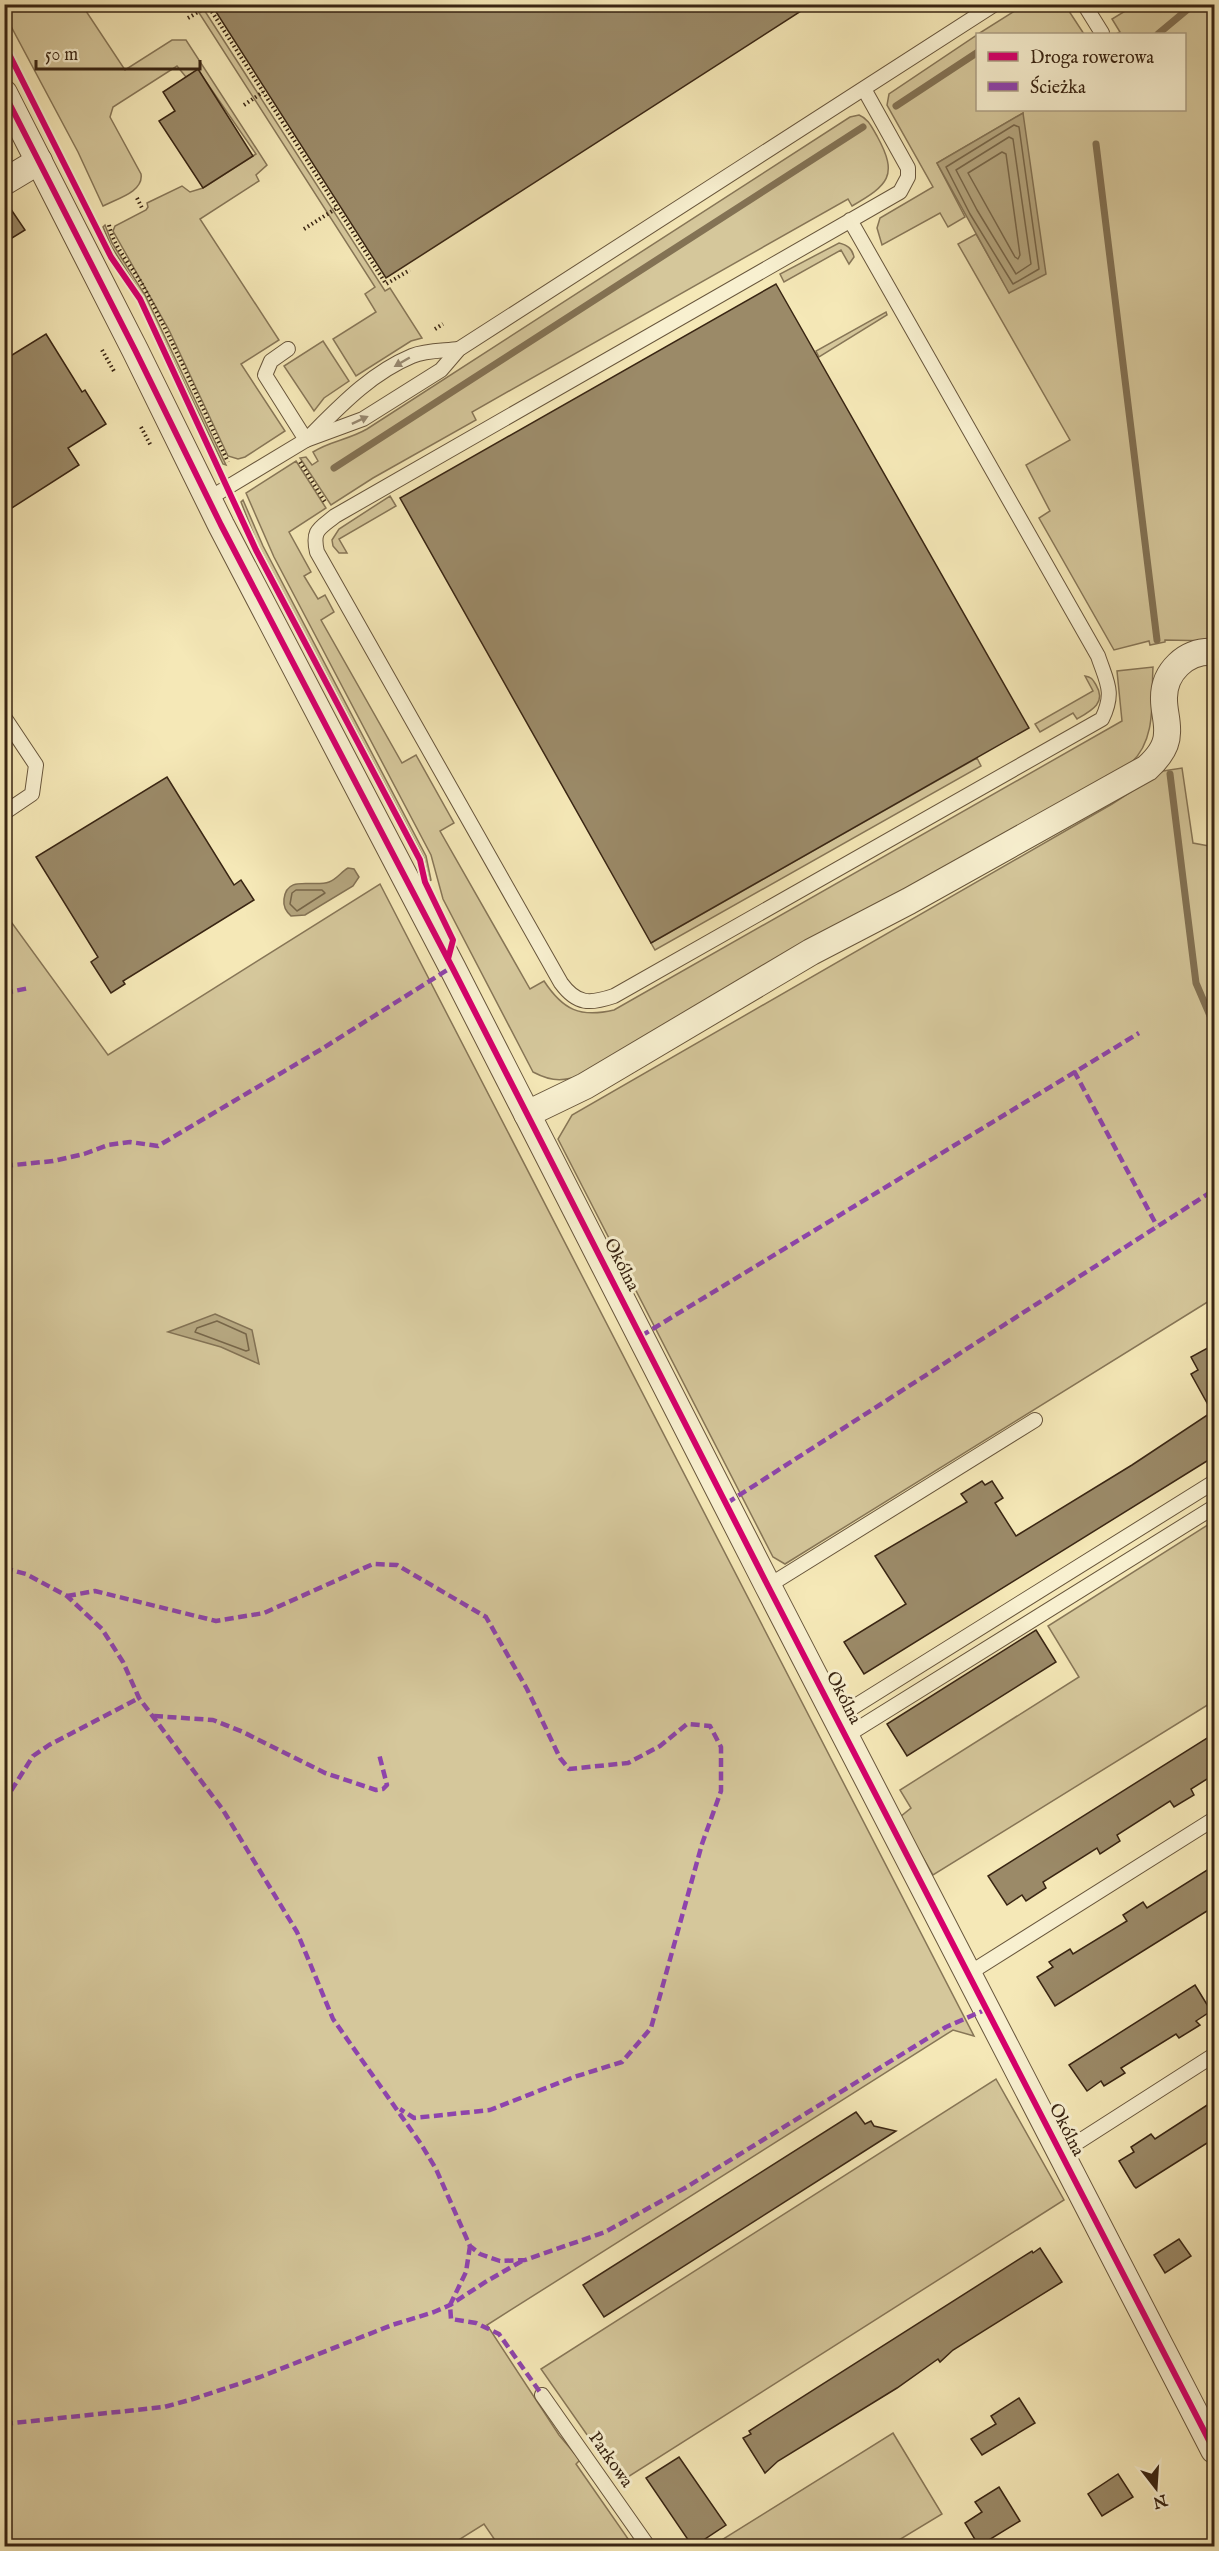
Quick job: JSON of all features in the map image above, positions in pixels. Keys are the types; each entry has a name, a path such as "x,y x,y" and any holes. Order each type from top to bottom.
{"street":[{"name":"Okólna","path":"4,93 207,499 527,1114 768,1587 1215,2450"},
{"path":"4,182 39,161"},
{"path":"527,1114 585,1086 811,952 909,901 1147,768 1160,754 1165,744 1167,733 1164,699 1166,682 1174,668 1184,659 1215,652"}],"lane":[{"path":"207,499 306,440 363,419 441,370 459,349 995,4"},
{"path":"1084,4 1102,33"},
{"path":"850,220 1098,656 1109,687 1110,702 1102,719 614,996 598,1001 583,1001 569,994 561,983 317,552 314,539 316,531 335,516 850,220 900,192 908,177 908,168 864,89"},
{"path":"288,349 271,361 265,375 306,440"},
{"path":"306,440 354,392 384,372 413,355 459,349"},
{"path":"4,717 36,765 32,794 4,813"},
{"path":"768,1587 1035,1420"},
{"path":"841,1727 1215,1482"},
{"path":"841,1727 1215,1507"},
{"path":"968,1974 1215,1819"},
{"path":"1061,2153 1215,2055"},
{"name":"Parkowa","path":"542,2395 648,2547"}],"path":[{"path":"188,18 208,5 386,284 410,270"},
{"path":"244,105 263,92"},
{"path":"137,198 142,208"},
{"path":"304,230 337,208"},
{"path":"109,225 115,241 146,293 228,462"},
{"path":"435,329 443,324"},
{"path":"102,350 115,373"},
{"path":"141,427 151,446"},
{"path":"299,460 335,516"}],"shaded area":[{"path":"4,5 82,5 125,70 172,40 186,40 267,165 256,175 259,181 200,219 279,340 241,364 285,431 245,457 238,459 228,456 169,330 113,231 115,226 146,210 147,203 182,186 190,192 203,188 256,154 198,70 186,77 177,66 113,107 110,117 141,174 141,180 134,190 103,206 78,152 5,15"},
{"path":"194,5 201,5 385,291 390,288 422,338 411,341 356,376 333,339 376,312 365,294 375,287"},
{"path":"1024,5 1065,5 1083,33 980,33"},
{"path":"1135,5 1214,5 1214,641 1165,640 1165,642 1150,645 1149,641 1114,650 1039,518 1050,511 1026,465 1070,440 958,244 976,234 1009,292 1023,113 937,163 965,217 948,227 940,213 882,245 877,228 880,218 933,187 887,105 889,94 976,36 976,111 1186,111 1186,33 1118,33 1120,32 1112,19"},
{"path":"859,115 872,127 887,161 886,178 874,192 852,206 848,199 472,412 476,420 373,478 331,505 300,458 306,457 312,465 318,461 313,452 367,429 850,117"},
{"path":"105,225 112,243 145,295 226,465 223,464 142,295 111,246 103,227"},
{"path":"839,243 852,251 854,257 849,264 841,250 784,282 780,274"},
{"path":"886,312 887,315 819,357 816,351"},
{"path":"323,341 349,381 324,398 314,411 284,366"},
{"path":"296,461 326,508 289,532 311,572 304,576 318,599 325,595 334,612 321,620 402,763 416,755 454,823 440,831 530,989 544,981 558,999 582,1012 614,1010 1122,721 1117,671 1153,667 1149,731 1145,743 1131,763 587,1074 565,1079 547,1078 533,1072 443,899 431,855 274,557 246,493"},
{"path":"390,496 396,506 339,539 347,553 339,553 333,546 332,540 339,529"},
{"path":"243,500 263,546 426,856 431,880 429,881 424,858 257,543 241,502"},
{"path":"1085,676 1092,679 1099,691 1099,702 1096,706 1077,719 1073,713 1040,732 1035,724 1093,691"},
{"path":"977,758 981,766 655,950 651,943"},
{"path":"1182,768 1193,843 1209,846 1214,844 1214,1298 785,1564 773,1557 558,1139 572,1115 1112,804 1163,771"},
{"path":"380,884 974,2036 953,2030 487,2325 559,2435 580,2460 576,2464 633,2546 499,2546 484,2524 449,2546 5,2546 4,912 108,1055"},
{"path":"1214,1521 1214,1701 933,1875 900,1817 911,1808 900,1790 1079,1677 1048,1626"},
{"path":"996,2079 1064,2200 620,2482 541,2369"},
{"path":"893,2433 942,2514 889,2546 712,2546"}],"water":[{"path":"1023,113 1046,274 1009,293 937,163"},
{"path":"348,868 354,869 359,877 353,886 305,915 291,916 286,911 284,899 290,887 302,883 329,882"},
{"path":"215,1314 252,1330 259,1364 221,1347 168,1332"}],"building":[{"path":"211,4 812,4 386,278"},
{"path":"198,69 253,156 203,188 159,121 175,111 163,92"},
{"path":"4,199 25,230 4,243"},
{"path":"776,284 1029,728 651,943 400,498"},
{"path":"46,334 82,392 85,390 106,424 68,448 79,465 4,513 4,360"},
{"path":"167,777 234,885 241,880 254,900 123,981 125,984 111,993 91,962 98,957 36,857"},
{"path":"1215,1344 1215,1456 864,1674 844,1642 906,1604 875,1556 967,1502 961,1494 982,1481 985,1485 992,1481 1003,1498 995,1503 1016,1536 1132,1465 1212,1412 1191,1374 1198,1370 1191,1357"},
{"path":"1036,1630 1056,1662 907,1756 887,1724"},
{"path":"1215,1733 1215,1774 1191,1789 1194,1795 1174,1807 1170,1801 1117,1835 1120,1841 1100,1854 1097,1848 1043,1882 1046,1888 1026,1901 1022,1895 1007,1905 988,1876"},
{"path":"1215,1865 1215,1906 1055,2006 1037,1977 1053,1967 1049,1962 1070,1949 1073,1954 1127,1921 1123,1915 1143,1902 1147,1908"},
{"path":"1195,1985 1211,2011 1196,2021 1200,2025 1179,2038 1176,2034 1121,2068 1125,2073 1104,2086 1101,2081 1087,2091 1069,2065"},
{"path":"1215,2100 1215,2138 1136,2188 1119,2161 1134,2152 1131,2147 1151,2134 1155,2139"},
{"path":"856,2112 865,2124 871,2121 874,2126 896,2131 604,2317 583,2285"},
{"path":"1179,2239 1191,2256 1165,2273 1154,2255"},
{"path":"1040,2248 1062,2282 953,2350 940,2362 938,2359 897,2388 778,2461 765,2473 743,2438 751,2434 749,2431"},
{"path":"1019,2398 1035,2423 982,2455 971,2439 996,2424 991,2416"},
{"path":"679,2457 726,2525 693,2547 646,2478"},
{"path":"1118,2474 1133,2497 1102,2516 1088,2494"},
{"path":"999,2487 1020,2521 979,2546 965,2523 982,2512 975,2502"}],"waterway":[{"path":"1159,33 1194,4"},
{"path":"896,106 976,53"},
{"path":"334,468 863,127"},
{"path":"1096,144 1157,640"},
{"path":"1170,774 1196,983 1214,1025"}],"marked path":[{"path":"4,1166 53,1161 84,1154 108,1145 130,1142 158,1146 320,1050 452,967"},
{"path":"4,993 29,988"},
{"path":"641,1336 1139,1033"},
{"path":"1074,1071 1157,1226"},
{"path":"727,1503 1214,1190"},
{"path":"67,1596 95,1591 216,1621 264,1613 373,1564 397,1565 486,1617 527,1689 560,1758 569,1769 628,1763 660,1746 687,1724 710,1726 721,1747 721,1791 702,1844 651,2028 622,2062 574,2077 490,2110 414,2118 400,2109"},
{"path":"4,1568 26,1574 67,1596 102,1629 123,1662 139,1698 223,1810 297,1932 333,2019 421,2144 436,2169 470,2246 480,2254 500,2261 525,2260 605,2232 685,2188 946,2027 987,2009"},
{"path":"4,1802 33,1756 49,1745 139,1698"},
{"path":"154,1716 213,1720 243,1732 325,1773 376,1790 383,1789 387,1785 379,1754"},
{"path":"470,2246 466,2272 450,2305 451,2319 476,2323 499,2334 542,2395"},
{"path":"4,2424 164,2407 193,2399 260,2377 392,2325 434,2312 450,2305 522,2261"}],"cycle path":[{"path":"4,44 111,257 140,299 256,550 420,860 425,882 453,940 448,959"},
{"path":"4,93 221,525 452,967 768,1586 1214,2450"}]}
